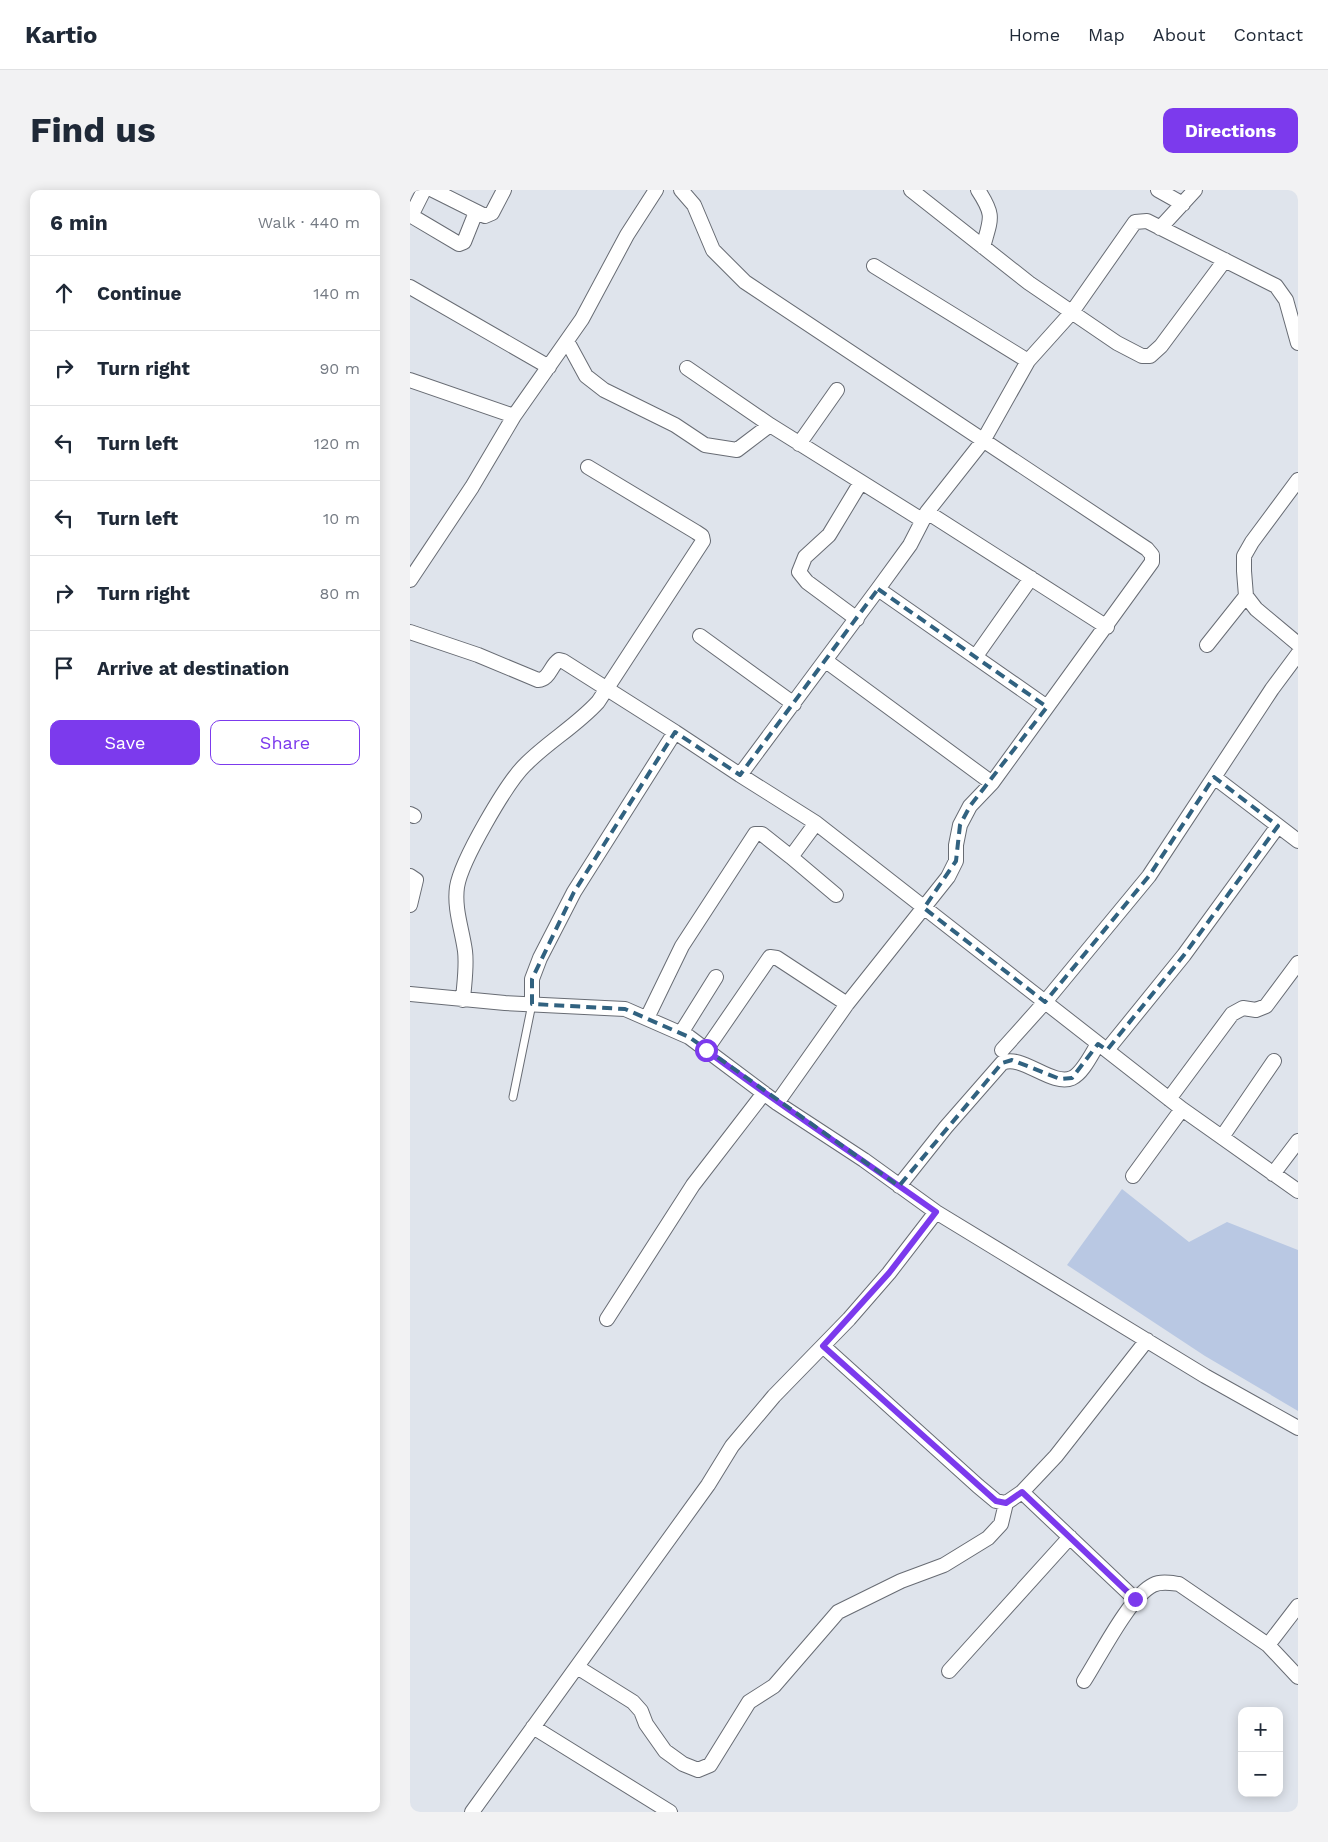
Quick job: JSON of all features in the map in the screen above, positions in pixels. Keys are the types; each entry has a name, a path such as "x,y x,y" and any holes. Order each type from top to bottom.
{"street":[{"path":"424,190 411,216 459,244 464,242 476,212"},
{"path":"433,190 476,212 489,216 504,190"},
{"path":"410,580 472,487 514,416 567,341 627,235 656,190"},
{"path":"681,190 694,205 713,250 745,282 1147,549 1152,555 1152,562 1107,627 992,783 970,806 960,825 956,845 956,860 948,877 847,1004 777,1103"},
{"path":"911,190 1029,283 1117,343 1142,356 1150,356 1161,346 1225,260"},
{"path":"978,190 991,212 983,247"},
{"path":"1158,190 1183,204"},
{"path":"1160,228 1195,190"},
{"path":"740,775 857,619 910,544 925,516 982,441 1028,361 1072,312 1135,222 1142,220 1160,228 1276,286 1286,300 1298,343"},
{"path":"874,266 1028,361"},
{"path":"410,287 548,367"},
{"path":"567,341 586,376 604,390 675,425 706,445 737,450 770,425"},
{"path":"687,368 799,444 1031,578 1107,627"},
{"path":"410,380 514,416"},
{"path":"799,444 837,390"},
{"path":"463,1000 466,968 456,903 457,886 463,869 516,774 527,762 584,718 608,687 703,541 702,536 696,532 588,467"},
{"path":"1298,480 1252,542 1244,556 1246,596 1256,609 1298,644"},
{"path":"857,619 807,582 799,572 805,557 829,535 862,482"},
{"path":"976,656 1031,578"},
{"path":"878,589 1047,707"},
{"path":"1207,646 1246,596"},
{"path":"410,632 463,650 538,680 546,677 555,662 563,661 608,687 816,823 1170,1100 1298,1192"},
{"path":"700,636 794,704"},
{"path":"1002,1050 1045,1002 1149,876 1272,689 1298,654"},
{"path":"826,661 992,783"},
{"path":"532,1004 532,979 540,958 574,892 675,732"},
{"path":"1214,777 1298,841"},
{"path":"791,857 816,823"},
{"path":"899,1186 946,1127 1002,1062 1012,1060 1060,1079 1072,1078 1078,1073 1184,955 1278,826"},
{"path":"647,1018 682,946 756,834 762,834 836,895"},
{"path":"410,876 416,880 410,905"},
{"path":"706,1050 770,957 777,958 847,1004"},
{"path":"1170,1100 1232,1014 1243,1008 1256,1010 1266,1006 1298,963"},
{"path":"681,1033 716,977"},
{"path":"410,994 463,1000 625,1009 681,1033 777,1103 936,1212 1147,1340 1298,1428"},
{"path":"1222,1136 1274,1061"},
{"path":"607,1319 693,1185 764,1093"},
{"path":"1133,1176 1182,1109"},
{"path":"1273,1174 1298,1141"},
{"path":"472,1812 708,1485 732,1446 774,1396 823,1346 889,1273 936,1212"},
{"path":"576,1667 633,1702 642,1711 646,1724 665,1751 683,1764 698,1770 710,1765 749,1702 774,1686 838,1612 901,1581 944,1565 988,1538 1001,1524 1006,1503 1022,1492 1056,1456 1147,1340"},
{"path":"823,1346 978,1486 996,1501 1006,1503"},
{"path":"1022,1492 1135,1599"},
{"path":"949,1671 1070,1537"},
{"path":"1084,1681 1135,1599 1153,1584 1168,1582 1179,1584 1268,1645 1298,1676"},
{"path":"1268,1645 1298,1606"},
{"path":"533,1727 670,1812"}],"lane":[{"path":"513,1097 532,1004"}],"highlighted area":[{"path":"878,589 1047,707 970,806 960,825 956,861 924,908 1045,1002 1149,876 1214,777 1278,826 1184,955 1107,1050 1098,1044 1072,1078 1060,1079 1012,1060 1002,1063 899,1186 689,1037 625,1009 532,1004 532,979 574,892 675,732 740,775"}],"shaded area":[{"path":"1122,1189 1189,1242 1227,1222 1298,1250 1298,1411 1205,1356 1067,1265"}],"route":[{"path":"706,1050 777,1103 864,1160 936,1212 889,1273 823,1346 996,1501 1006,1503 1022,1492 1135,1599"}]}
